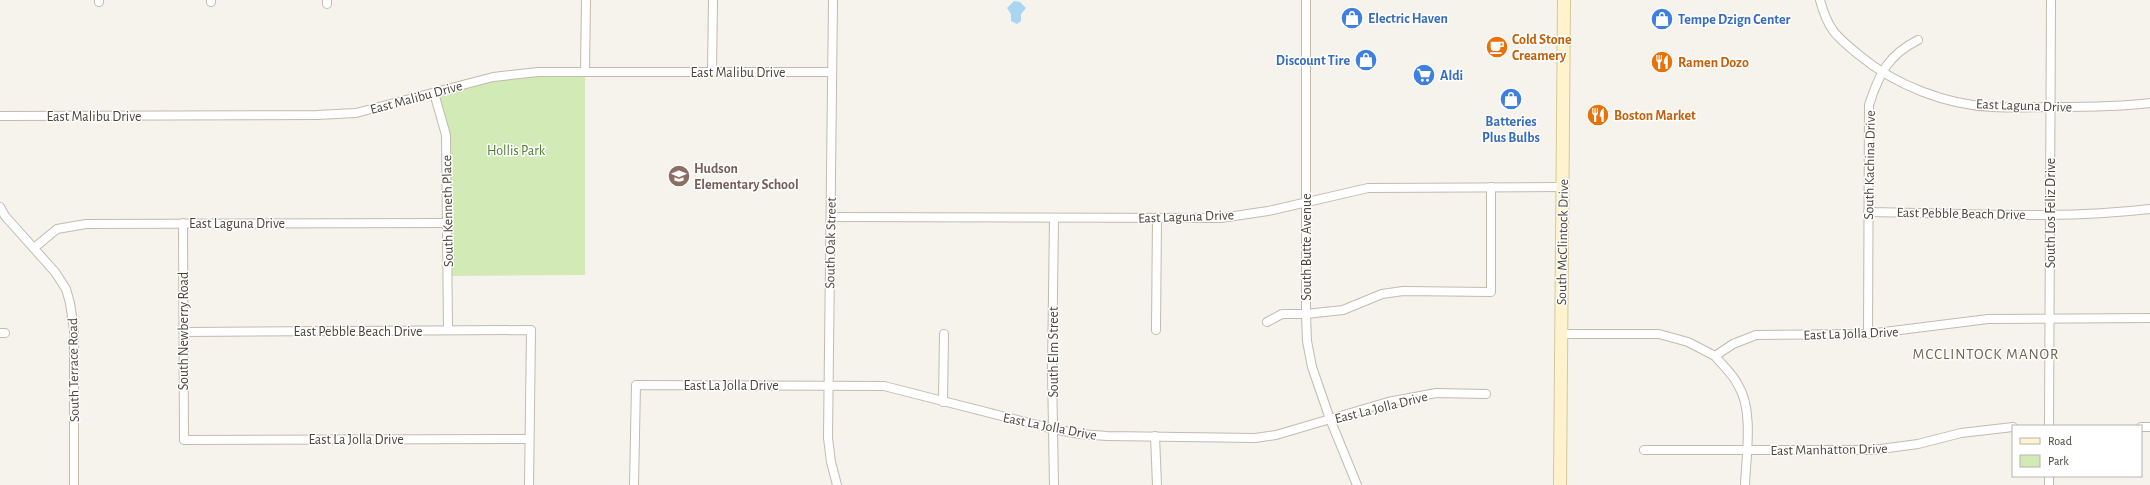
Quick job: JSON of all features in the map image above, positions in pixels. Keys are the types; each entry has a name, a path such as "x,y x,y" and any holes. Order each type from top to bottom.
{"main road":[{"name":"South McClintock Drive","path":"1560,485 1564,0"}],"street":[{"path":"585,71 586,0"},
{"path":"712,71 713,0"},
{"name":"South Oak Street","path":"833,0 828,438 830,462 837,485"},
{"name":"South Butte Avenue","path":"1306,0 1306,314 1312,367 1330,419 1357,485"},
{"path":"1820,0 1824,14 1835,36 1882,73 1895,54 1918,40"},
{"name":"South Los Feliz Drive","path":"2049,425 2051,0"},
{"name":"East Malibu Drive","path":"0,116 317,115 356,113 492,77 538,72 832,72"},
{"name":"East Laguna Drive","path":"1882,73 1950,100 1992,107 2116,107 2150,103"},
{"name":"South Kachina Drive","path":"1868,334 1869,105 1882,73"},
{"name":"South Kenneth Place","path":"434,93 446,135 448,330"},
{"path":"1267,322 1282,314 1306,314 1343,310 1382,294 1403,291 1491,292 1491,187"},
{"name":"East Laguna Drive","path":"831,217 1221,218 1268,211 1305,201 1368,188 1563,187"},
{"name":"South Terrace Road","path":"0,207 5,216 55,272 66,289 70,303 74,330 74,485"},
{"name":"East Pebble Beach Drive","path":"1868,212 2050,215 2118,213 2150,209"},
{"name":"South Elm Street","path":"1054,218 1054,485"},
{"path":"1156,330 1157,218"},
{"name":"East Laguna Drive","path":"34,248 57,229 72,225 183,223 448,223"},
{"name":"South Newberry Road","path":"183,223 184,440"},
{"name":"East La Jolla Drive","path":"1715,356 1733,344 1756,335 1868,334 1898,332 1962,321 2150,318"},
{"name":"East Pebble Beach Drive","path":"184,332 532,330 529,439"},
{"path":"942,402 944,334"},
{"path":"1561,334 1659,334 1688,342 1715,356 1738,384 1744,397 1747,414 1745,485"},
{"name":"East La Jolla Drive","path":"634,485 636,385 884,386 942,402 1053,429 1107,436 1255,438 1276,435 1388,402 1436,393 1486,394"},
{"name":"East Manhatton Drive","path":"1644,450 1873,450 1918,444 1961,433 2012,428"},
{"path":"1155,436 1157,485"},
{"path":"529,439 529,485"},
{"name":"East La Jolla Drive","path":"184,440 529,439"}],"green space":[{"name":"Hollis Park","path":"585,71 585,275 448,276 446,135 434,93 493,77"}],"water":[{"path":"1014,1 1020,2 1026,8 1021,14 1021,21 1017,24 1011,21 1011,14 1007,8"}],"place":[{"name":"Electric Haven","path":"1352,18"},
{"name":"Tempe Dzign Center","path":"1662,19"},
{"name":"Cold Stone Creamery","path":"1497,47"},
{"name":"Discount Tire","path":"1366,60"},
{"name":"Ramen Dozo","path":"1662,62"},
{"name":"Aldi","path":"1424,75"},
{"name":"Batteries Plus Bulbs","path":"1511,99"},
{"name":"Boston Market","path":"1598,115"},
{"name":"Hudson Elementary School","path":"679,176"}],"district":[{"name":"MCCLINTOCK MANOR","path":"1986,354"}]}
